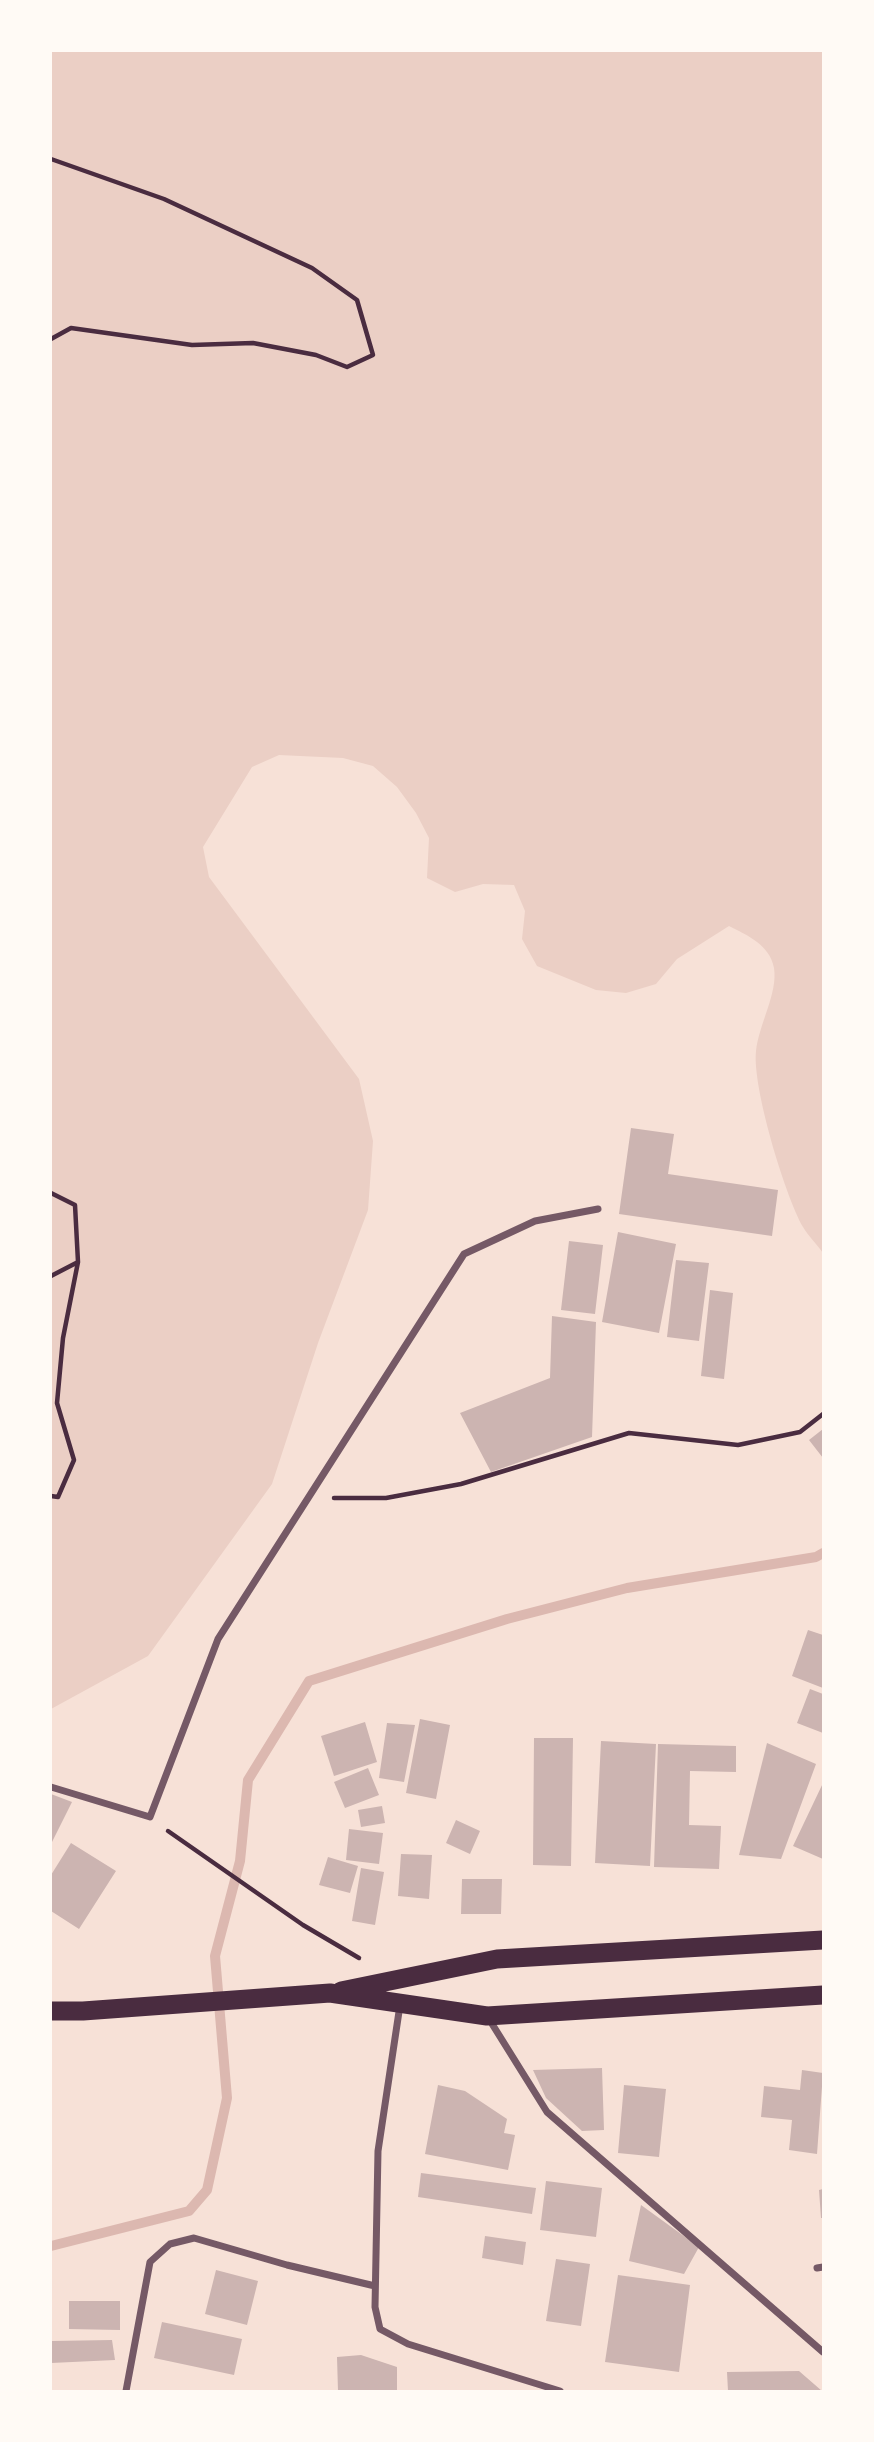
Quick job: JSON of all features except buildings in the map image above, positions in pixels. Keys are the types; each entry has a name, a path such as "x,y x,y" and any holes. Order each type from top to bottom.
{"highway":[{"path":"51,2011 330,1993 497,1959 823,1940"},
{"path":"330,1993 486,2016 823,1995"},
{"path":"51,2018 83,2011"}],"street":[{"path":"51,1787 150,1818 218,1639 464,1254 535,1221 598,1209"},
{"path":"400,2004 378,2151 375,2307 380,2329 408,2344 560,2391"},
{"path":"486,2016 547,2112 823,2352"},
{"path":"126,2391 150,2262 170,2244 194,2238 375,2286"}],"path":[{"path":"51,159 164,200 312,268 357,300 373,355 346,367 316,355 253,343 192,345 71,328 51,339"},
{"path":"51,1193 75,1205 78,1262 63,1338 57,1404 74,1460 58,1497 51,1496"},
{"path":"51,1276 78,1262"},
{"path":"309,1497 386,1499 461,1484 629,1433 738,1445 800,1432 823,1414"},
{"path":"185,1843 303,1925 396,1979"}],"shaded area":[{"path":"51,51 823,51 823,1253 805,1230 796,1212 779,1167 759,1089 756,1051 774,978 772,960 763,947 729,926 677,959 656,984 626,993 596,990 537,966 522,939 525,911 514,885 483,884 455,892 427,878 429,838 416,813 397,787 373,766 343,758 279,755 252,767 203,847 209,877 359,1079 373,1141 368,1210 318,1343 272,1484 148,1656 51,1709"}],"waterway":[{"path":"51,2246 189,2211 207,2190 227,2098 215,1956 240,1861 248,1780 309,1681 507,1619 627,1588 816,1557 823,1553"}]}
